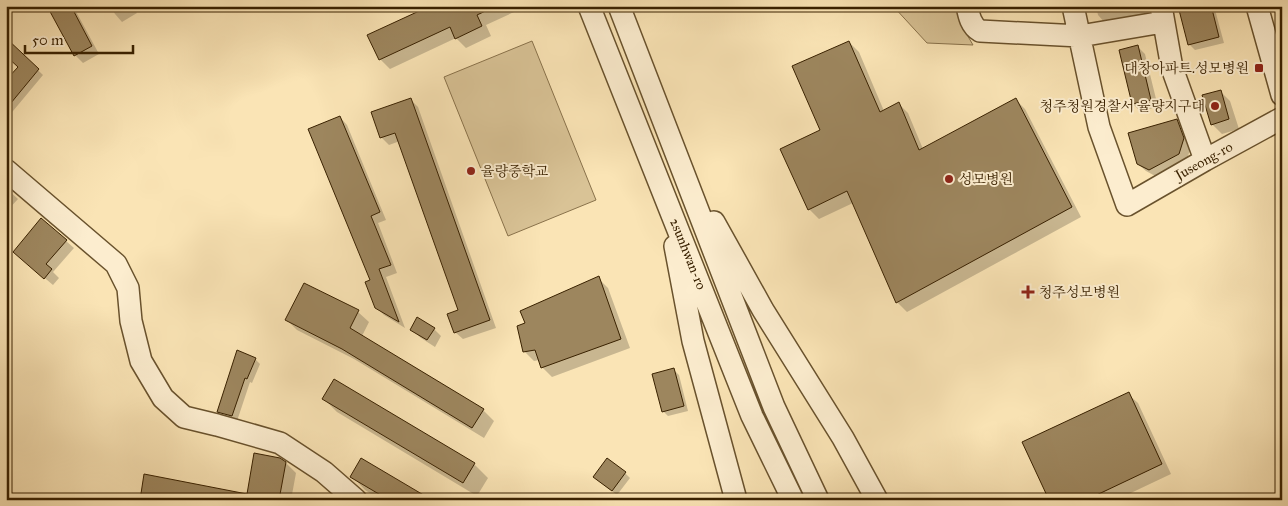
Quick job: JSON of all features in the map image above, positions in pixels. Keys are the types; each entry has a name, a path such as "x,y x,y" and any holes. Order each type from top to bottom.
{"street":[{"name":"2sunhwan-ro","path":"589,6 752,416 793,500"},
{"name":"2sunhwan-ro","path":"618,6 774,407 818,500"},
{"path":"967,6 969,18 980,31 1080,36 1162,14 1172,68 1205,160"},
{"path":"1073,6 1080,36"},
{"path":"1256,6 1282,95"},
{"name":"Juseong-ro","path":"1080,36 1099,126 1127,205 1282,118"},
{"path":"675,151 763,310 843,438 877,500"},
{"path":"6,170 116,264 128,288 131,321 141,361 163,398 184,418 217,425 280,444 324,472 356,500"},
{"path":"665,197 693,341 736,500"}],"shaded area":[{"path":"893,6 957,6 962,26 973,45 927,43"},
{"path":"532,41 596,200 508,236 444,77"}],"building":[{"path":"47,6 71,6 92,46 74,56"},
{"path":"430,6 496,6 477,15 482,26 455,39 450,27 379,60 367,35"},
{"path":"1178,6 1210,6 1219,37 1188,45"},
{"path":"6,38 39,69 6,109 6,80 18,67 6,56"},
{"name":"성모병원","path":"849,41 880,112 899,102 919,150 1016,98 1072,207 896,303 847,191 808,210 780,149 820,130 792,66"},
{"path":"1138,45 1151,100 1132,104 1119,50"},
{"name":"청주청원경찰서 율량지구대","path":"1221,90 1229,119 1211,125 1202,95"},
{"path":"411,98 490,320 454,333 447,314 458,310 395,133 380,138 371,112"},
{"path":"340,116 380,212 371,216 391,265 379,269 399,322 375,308 365,282 370,280 308,129"},
{"path":"1177,119 1184,138 1179,154 1149,170 1137,164 1128,133"},
{"path":"41,218 67,240 46,264 52,269 44,279 13,252"},
{"path":"599,276 621,339 541,368 535,350 523,352 517,326 525,323 520,311"},
{"path":"304,283 359,310 350,328 484,409 472,428 342,349 285,320"},
{"path":"417,317 435,328 427,340 410,330"},
{"path":"237,350 256,358 247,379 245,378 232,416 217,412"},
{"path":"674,368 684,406 662,412 652,374"},
{"path":"334,379 475,463 463,483 322,399"},
{"path":"1129,392 1162,464 1086,500 1049,500 1022,442"},
{"path":"254,453 280,458 286,462 279,500 140,500 144,474 247,494"},
{"path":"361,458 432,500 389,500 350,477"},
{"path":"607,458 626,472 612,491 593,477"}],"place":[{"name":"대창아파트.성모병원","path":"1259,68"},
{"name":"청주청원경찰서 율량지구대","path":"1215,106"},
{"name":"율량중학교","path":"471,171"},
{"name":"성모병원","path":"949,179"},
{"name":"청주성모병원","path":"1028,292"}]}
